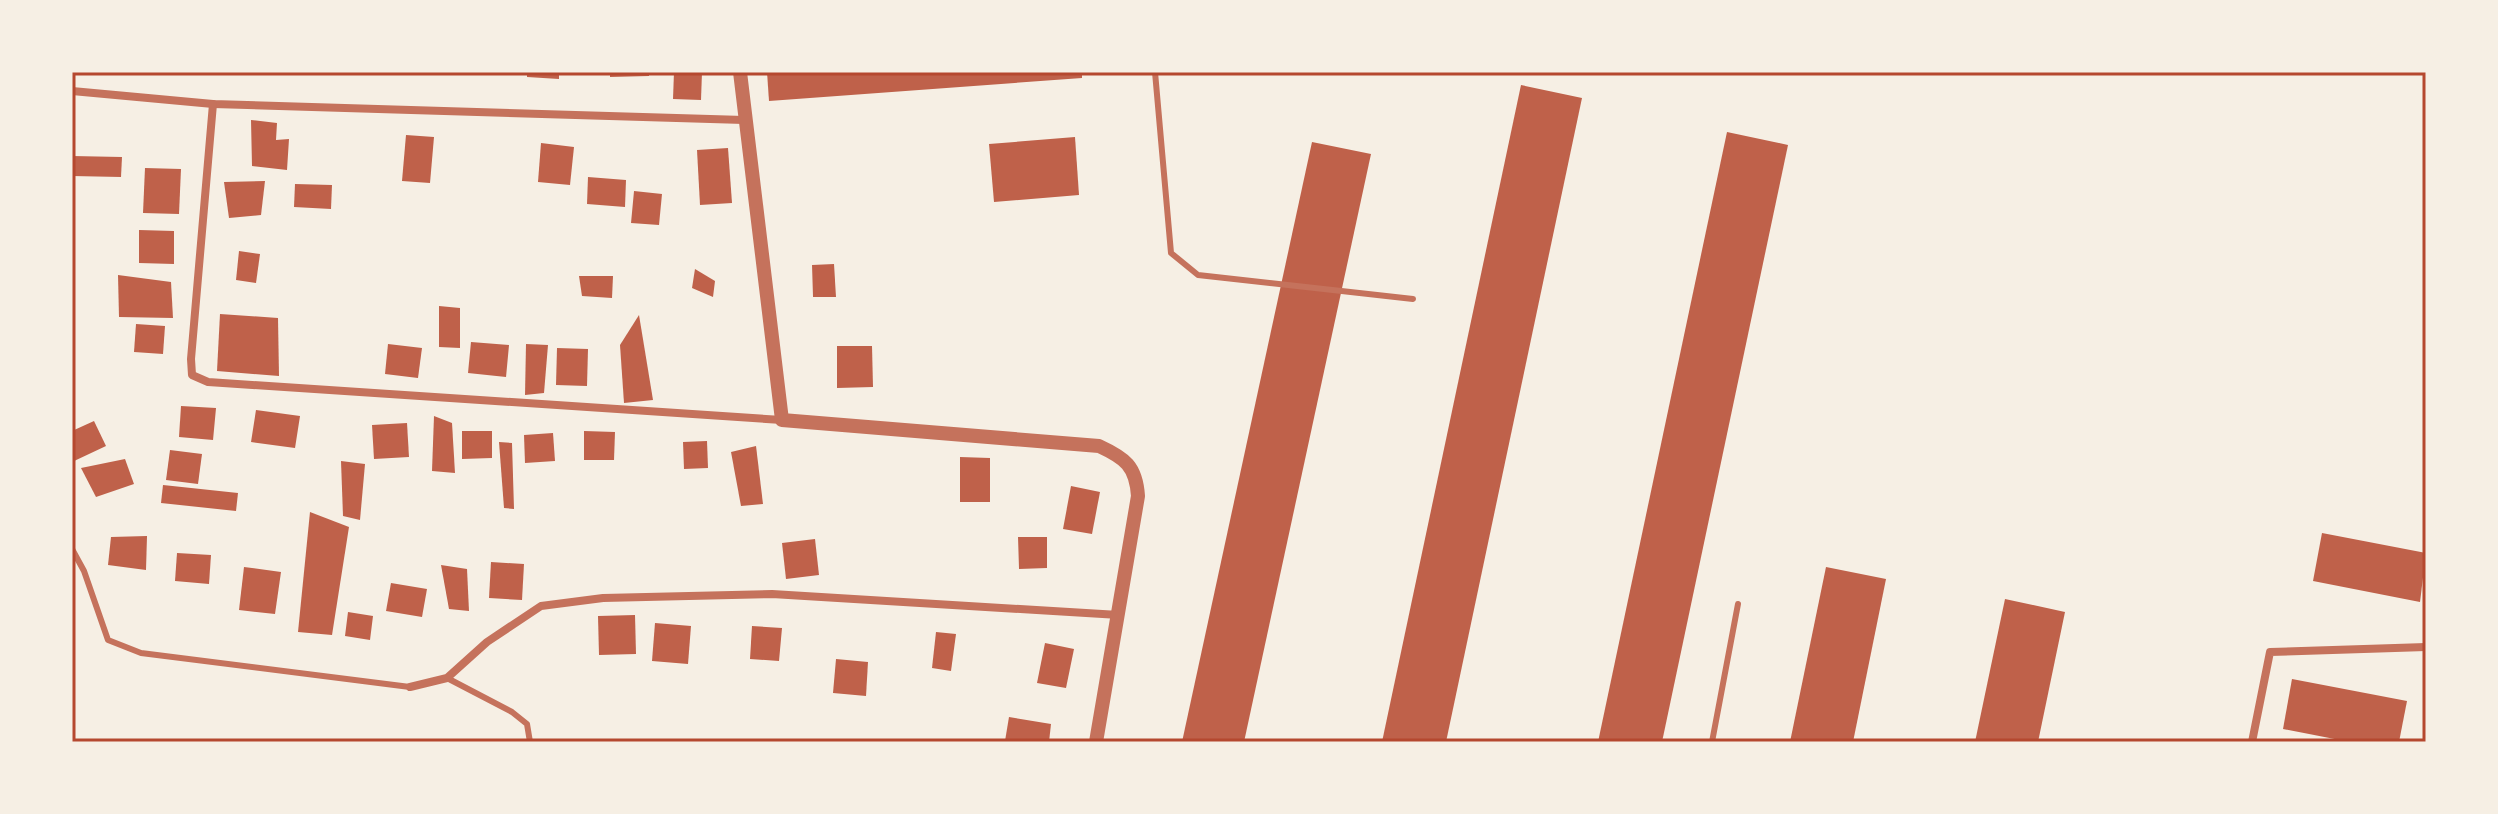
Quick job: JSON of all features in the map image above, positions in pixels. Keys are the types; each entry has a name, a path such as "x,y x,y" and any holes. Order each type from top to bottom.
{"street":[{"path":"740,72 782,420"},
{"path":"72,91 213,104 744,120"},
{"path":"213,104 192,375 208,382 782,420 1099,446 1124,457 1137,479 1138,496 1096,742"},
{"path":"410,687 447,678 487,642 541,606 603,598 772,594 1120,615"},
{"path":"2252,742 2270,652 2426,647"}],"lane":[{"path":"1155,72 1171,253 1198,275 1413,299"},
{"path":"72,549 84,571 108,640 141,653 410,687"},
{"path":"1712,742 1738,604"},
{"path":"447,678 512,712 527,724 530,742"}],"building":[{"path":"527,72 559,72 559,79 527,77"},
{"path":"610,72 649,72 649,76 610,77"},
{"path":"674,72 702,72 701,100 673,99"},
{"path":"767,72 1082,72 1082,78 769,101"},
{"path":"1521,85 1582,98 1446,742 1382,742"},
{"path":"251,120 277,123 276,140 289,139 287,170 252,166"},
{"path":"1727,132 1788,145 1662,742 1598,742"},
{"path":"406,135 434,137 430,183 402,181"},
{"path":"1075,137 1079,195 994,202 989,144"},
{"path":"1312,142 1371,154 1244,742 1182,742"},
{"path":"541,143 574,147 570,185 538,182"},
{"path":"728,148 732,203 700,205 697,150"},
{"path":"72,156 122,157 121,177 72,176"},
{"path":"145,168 181,169 179,214 143,213"},
{"path":"588,177 626,180 625,207 587,204"},
{"path":"265,181 261,215 229,218 224,182"},
{"path":"295,184 332,185 331,209 294,207"},
{"path":"634,191 662,194 659,225 631,223"},
{"path":"139,230 174,231 174,264 139,263"},
{"path":"239,251 260,254 256,283 236,280"},
{"path":"834,264 836,297 813,297 812,265"},
{"path":"695,269 715,281 713,297 692,288"},
{"path":"118,275 171,282 173,318 119,317"},
{"path":"579,276 613,276 612,298 582,296"},
{"path":"439,306 460,308 460,348 439,347"},
{"path":"220,314 278,318 279,376 217,371"},
{"path":"639,315 653,400 624,403 620,345"},
{"path":"136,324 165,326 163,354 134,352"},
{"path":"471,342 509,345 506,377 468,373"},
{"path":"388,344 422,348 418,378 385,374"},
{"path":"526,344 548,345 544,393 525,395"},
{"path":"837,346 872,346 873,387 837,388"},
{"path":"557,348 588,349 587,386 556,385"},
{"path":"181,406 216,408 213,440 179,437"},
{"path":"256,410 300,416 295,448 251,442"},
{"path":"434,416 452,423 455,473 432,471"},
{"path":"94,421 106,446 72,462 72,431"},
{"path":"407,423 409,457 374,459 372,425"},
{"path":"462,431 492,431 492,458 462,459"},
{"path":"584,431 615,432 614,460 584,460"},
{"path":"553,433 555,461 525,463 524,435"},
{"path":"707,441 708,468 684,469 683,442"},
{"path":"499,442 512,443 514,509 504,508"},
{"path":"756,446 763,504 741,506 731,452"},
{"path":"170,450 202,454 198,484 166,480"},
{"path":"960,457 990,458 990,502 960,502"},
{"path":"125,459 134,484 96,497 81,468"},
{"path":"341,461 365,464 360,520 343,516"},
{"path":"163,485 238,493 236,511 161,503"},
{"path":"1071,486 1100,492 1092,534 1063,529"},
{"path":"310,512 349,527 332,635 298,632"},
{"path":"2322,533 2426,553 2420,602 2313,581"},
{"path":"147,536 146,570 108,565 111,537"},
{"path":"1018,537 1047,537 1047,568 1019,569"},
{"path":"815,539 819,575 786,579 782,543"},
{"path":"177,553 211,555 209,584 175,581"},
{"path":"491,562 524,564 522,600 489,598"},
{"path":"441,565 467,569 469,611 449,609"},
{"path":"244,567 281,572 275,614 239,610"},
{"path":"1826,567 1886,579 1853,742 1790,742"},
{"path":"391,583 427,589 422,617 386,611"},
{"path":"2005,599 2065,612 2038,742 1975,742"},
{"path":"348,612 373,616 370,640 345,636"},
{"path":"635,615 636,654 599,655 598,616"},
{"path":"655,623 691,626 688,664 652,661"},
{"path":"752,626 782,628 779,661 750,659"},
{"path":"936,632 956,634 951,671 932,668"},
{"path":"1045,643 1074,649 1066,688 1037,683"},
{"path":"836,659 868,662 866,696 833,693"},
{"path":"2292,679 2407,701 2399,742 2350,742 2283,729"},
{"path":"1009,717 1051,724 1049,742 1005,741"}]}
